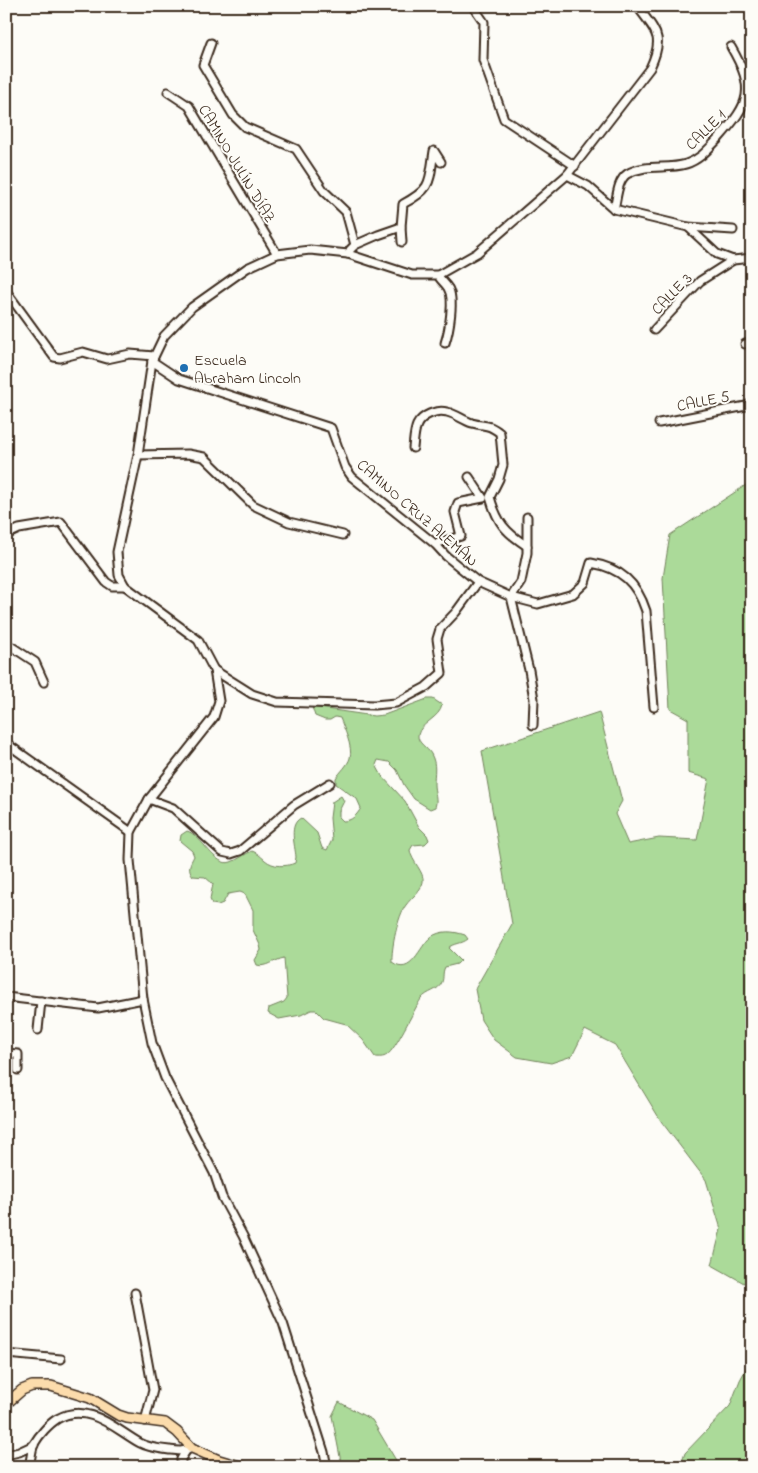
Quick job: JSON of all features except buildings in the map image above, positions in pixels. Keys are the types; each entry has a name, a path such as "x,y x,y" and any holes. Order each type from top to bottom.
{"main road":[{"path":"6,1404 22,1390 40,1385 51,1386 90,1398 118,1415 127,1418 165,1423 171,1426 189,1449 243,1467"}],"street":[{"path":"473,6 484,22 483,60 504,119 574,166"},
{"path":"327,1467 324,1452 283,1324 243,1236 222,1197 214,1173 165,1078 152,1043 143,1000 130,860 131,832 149,799 214,717 219,701 214,670 198,640 125,586 119,575 117,552 138,455 153,358 164,336 192,308 247,268 277,254 310,250 348,254 412,275 438,275 476,253 567,175 650,68 657,52 658,41 654,29 636,6"},
{"path":"211,43 203,65 233,115 245,127 296,149 324,191 346,212 355,245"},
{"name":"CALLE 1","path":"614,209 622,178 626,175 642,168 678,166 698,159 735,120 745,103 747,90 741,65 731,47"},
{"name":"CAMINO JULÍN DÍAZ","path":"168,92 189,106 277,254"},
{"path":"402,242 400,228 403,204 418,196 429,184 434,151 441,162"},
{"path":"567,175 588,186 614,209 688,227 733,230"},
{"path":"688,227 717,254 733,260 752,258"},
{"path":"348,254 355,245 400,228"},
{"name":"CALLE 3","path":"654,330 700,281 733,260"},
{"path":"438,275 449,288 450,297 450,327 445,343"},
{"path":"6,292 54,357 60,358 83,352 107,359 130,354 153,358"},
{"name":"CAMINO CRUZ ALEMÁN","path":"153,358 179,379 331,428 345,467 352,477 435,544 446,556 478,582 511,597 538,604 573,594 585,583 591,563 606,566 621,573 642,597 646,612 654,707"},
{"name":"CALLE 5","path":"659,422 746,406 752,403"},
{"path":"414,448 414,436 418,423 429,414 438,410 448,412 472,423 490,425 500,433 503,465 499,479 490,497 501,525 513,537 527,546"},
{"path":"138,455 188,454 204,458 253,505 289,522 343,535"},
{"path":"435,544 461,536 456,512 458,503 483,498 469,477"},
{"path":"527,517 527,546 521,582 511,597 529,670 534,699 533,725"},
{"path":"6,535 19,530 62,522 106,582 112,586 125,586"},
{"path":"214,670 252,694 277,702 374,705 396,703 426,687 442,673 437,639 440,628 456,612 478,582"},
{"path":"6,643 35,662 44,682"},
{"path":"6,744 131,832"},
{"path":"149,799 173,808 222,852 232,854 240,851 294,805 330,782"},
{"path":"6,997 98,1008 143,1000"},
{"path":"38,1030 41,1001"},
{"path":"6,1053 18,1054 18,1070"},
{"path":"136,1293 152,1390 145,1421"},
{"path":"6,1354 61,1359"},
{"path":"6,1455 19,1452 34,1445 52,1423 63,1416 78,1413 96,1416 141,1443 156,1448 189,1449"},
{"path":"29,1467 34,1445"},
{"path":"182,1467 182,1459 189,1449"}],"green space":[{"path":"752,481 752,1279 744,1283 712,1265 721,1229 706,1180 661,1121 615,1045 585,1030 572,1056 551,1063 517,1057 494,1040 481,1020 475,989 512,924 482,751 599,712 622,801 615,814 628,844 659,838 697,840 709,779 688,773 688,719 670,709 663,578 670,535"},
{"path":"427,699 433,699 442,705 438,713 422,727 418,735 419,740 430,752 434,762 435,807 430,809 414,799 404,785 397,770 389,762 378,760 376,765 382,776 405,801 419,827 429,840 425,844 413,845 410,850 422,874 423,882 400,916 394,941 392,962 399,965 410,963 427,941 439,933 456,933 465,935 468,939 449,948 461,960 457,964 445,967 443,980 440,985 421,999 391,1051 384,1057 375,1057 363,1040 346,1024 324,1018 316,1010 279,1019 268,1013 269,1008 284,1002 287,998 284,958 267,965 257,965 255,960 261,950 253,930 253,910 245,894 240,892 228,894 223,903 218,905 212,904 210,899 213,884 205,877 193,876 190,864 194,856 192,851 180,841 181,835 187,831 198,838 214,856 225,863 234,861 252,851 272,864 288,865 295,863 293,830 297,821 301,818 317,833 322,848 327,850 332,840 330,818 332,802 341,796 344,801 339,811 339,817 343,821 354,817 361,808 357,799 336,784 336,778 348,763 351,753 348,738 340,718 335,717 325,720 315,716 312,707 374,716 384,715"},
{"path":"752,1358 752,1467 680,1467 685,1453 730,1406 740,1380"},
{"path":"339,1402 372,1420 397,1462 397,1467 342,1467 332,1416"}],"place":[{"name":"Escuela Abraham Lincoln","path":"184,368"}]}
